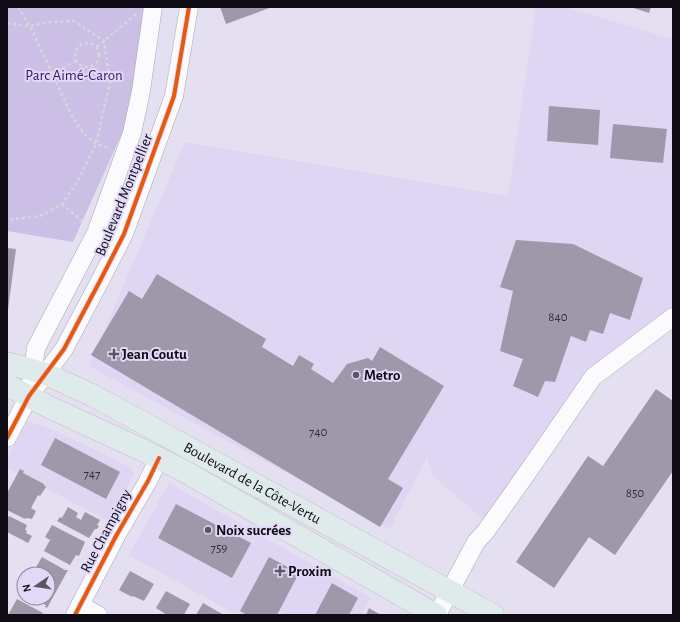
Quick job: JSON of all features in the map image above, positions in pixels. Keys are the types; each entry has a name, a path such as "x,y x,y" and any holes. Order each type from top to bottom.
{"main road":[{"name":"Boulevard de la Côte-Vertu","path":"7,363 39,372 94,396 493,615"},
{"name":"Boulevard de la Côte-Vertu","path":"7,385 51,408 159,458 436,615"}],"street":[{"name":"Boulevard Montpellier","path":"7,438 29,396 39,372 64,350 124,234 174,96 189,7"},
{"name":"Boulevard Montpellier","path":"39,372 36,348 96,233 132,134 141,91 146,9"},
{"name":"Boulevard Montpellier","path":"132,134 158,142"},
{"path":"436,615 476,542 486,531 593,377 673,317"},
{"name":"Rue Champigny","path":"77,610 116,536 148,481 159,458"},
{"path":"77,610 98,615"}],"path":[{"path":"18,7 30,26 72,116 84,134 96,144 115,150"},
{"path":"97,47 146,9"},
{"path":"7,23 30,26 50,22 74,21 104,41 110,82 96,144 79,179 62,204 40,216 7,220"},
{"path":"86,42 97,47 100,55 99,59 94,65 86,67 76,61 75,53 79,45 86,42"},
{"path":"52,73 76,61"},
{"path":"62,204 96,233"}],"shaded area":[{"path":"536,7 564,7 673,39 673,310 591,372 487,523 433,476 427,457 390,529 89,366 185,142 508,196"},
{"path":"28,421 49,428 132,468 134,474 110,522 7,468 7,459"},
{"path":"169,483 371,598 361,615 237,615 129,555"}],"green space":[{"name":"Parc Aimé-Caron","path":"7,7 153,7 141,91 73,242 7,231"}],"building":[{"path":"220,7 272,7 226,24"},
{"path":"630,7 651,7 649,13"},
{"path":"549,106 600,110 598,145 547,141"},
{"path":"613,124 667,129 663,163 610,158"},
{"path":"516,240 573,244 643,278 630,320 610,313 603,334 590,330 586,342 571,336 555,382 545,381 538,397 513,386 523,359 500,351 513,291 500,287"},
{"path":"7,248 16,249 8,310 7,310"},
{"path":"157,274 266,339 262,347 293,366 299,355 314,364 311,369 333,383 347,364 368,358 372,361 380,347 444,386 388,479 403,488 380,527 91,355 129,291 142,299"},
{"path":"656,389 673,401 673,471 615,555 589,537 554,588 516,562 588,456 603,466"},
{"path":"55,438 120,472 106,499 41,465"},
{"path":"20,469 24,471 23,473 44,484 46,487 40,496 38,495 31,508 36,511 32,519 25,519 7,510 7,493"},
{"path":"176,504 251,543 232,578 158,538"},
{"path":"68,507 78,513 76,517 81,520 85,512 100,520 97,525 99,526 89,538 57,521 60,517 62,518"},
{"path":"9,516 27,525 25,530 27,531 26,533 32,536 28,543 7,532 7,520"},
{"path":"52,525 85,542 79,556 76,555 70,565 44,551 50,540 45,537"},
{"path":"42,557 65,570 68,570 56,592 56,566 37,566"},
{"path":"269,557 299,573 277,615 247,615 240,611"},
{"path":"130,571 154,584 144,601 119,590"},
{"path":"332,583 358,598 349,615 315,615"},
{"path":"166,591 190,604 184,615 167,615 156,608"},
{"path":"16,601 16,606 30,606 43,613 42,615 8,615"},
{"path":"203,603 224,615 196,615"},
{"path":"369,608 381,615 366,615"}],"cycle path":[{"path":"7,438 29,396 64,349 124,234 174,96 189,7"},
{"path":"75,615 159,458"}],"place":[{"name":"Jean Coutu","path":"114,354"},
{"name":"Metro","path":"356,375"},
{"name":"Noix sucrées","path":"208,530"},
{"name":"Proxim","path":"280,571"}]}
